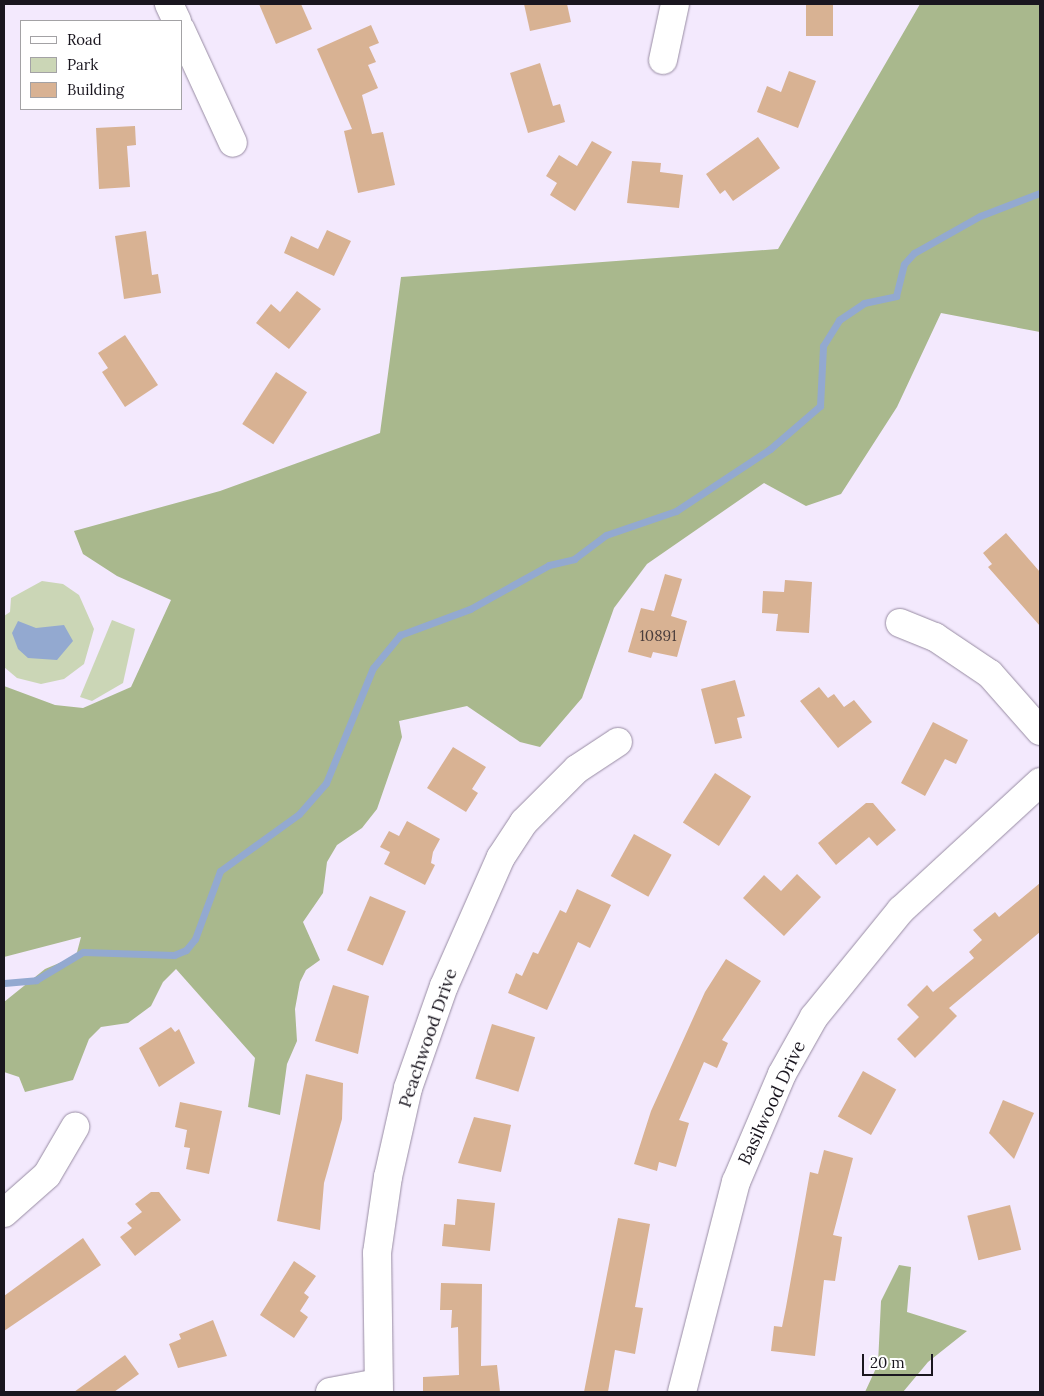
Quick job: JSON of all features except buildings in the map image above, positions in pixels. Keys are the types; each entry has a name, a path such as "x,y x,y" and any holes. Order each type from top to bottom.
{"street":[{"path":"170,4 177,20"},
{"path":"663,60 675,4"},
{"path":"182,32 233,143"},
{"path":"900,623 961,652 990,674 1040,731"},
{"name":"Peachwood Drive","path":"378,1388 377,1253 388,1177 408,1088 444,986 501,857 524,822 577,769 618,742"},
{"name":"Basilwood Drive","path":"682,1392 736,1182 782,1074 814,1017 901,910 1040,782"},
{"path":"4,1213 47,1175 75,1127"},
{"path":"330,1392 378,1388"}],"green space":[{"path":"920,4 1040,4 1040,332 941,313 897,407 841,494 806,506 764,483 647,564 614,608 582,698 540,747 520,742 467,706 399,721 402,737 377,809 362,828 337,845 327,862 323,893 303,922 320,960 306,970 300,982 295,1009 297,1041 287,1064 280,1115 248,1107 255,1058 176,969 163,982 151,1006 128,1023 101,1027 89,1039 73,1080 25,1092 19,1077 4,1072 4,1002 45,969 76,956 81,937 4,957 4,686 55,705 83,708 131,687 171,600 117,576 83,554 74,531 220,491 380,433 401,277 778,249"},
{"path":"42,581 63,584 79,595 94,629 84,664 64,679 41,684 17,678 4,667 4,616 10,612 11,598"},
{"path":"112,620 135,629 123,683 92,701 80,697"},
{"path":"899,1265 911,1267 907,1312 967,1331 928,1362 903,1392 865,1392 878,1364 881,1301"}],"water":[{"path":"18,621 36,628 64,625 73,641 57,660 28,658 18,649 12,633"}],"waterway":[{"path":"4,983 36,980 83,952 174,955 186,950 195,939 220,871 299,814 326,783 373,668 400,635 470,609 549,565 574,559 606,535 676,511 770,449 820,406 823,346 839,320 864,303 896,296 904,264 914,253 980,216 1040,193"}]}
